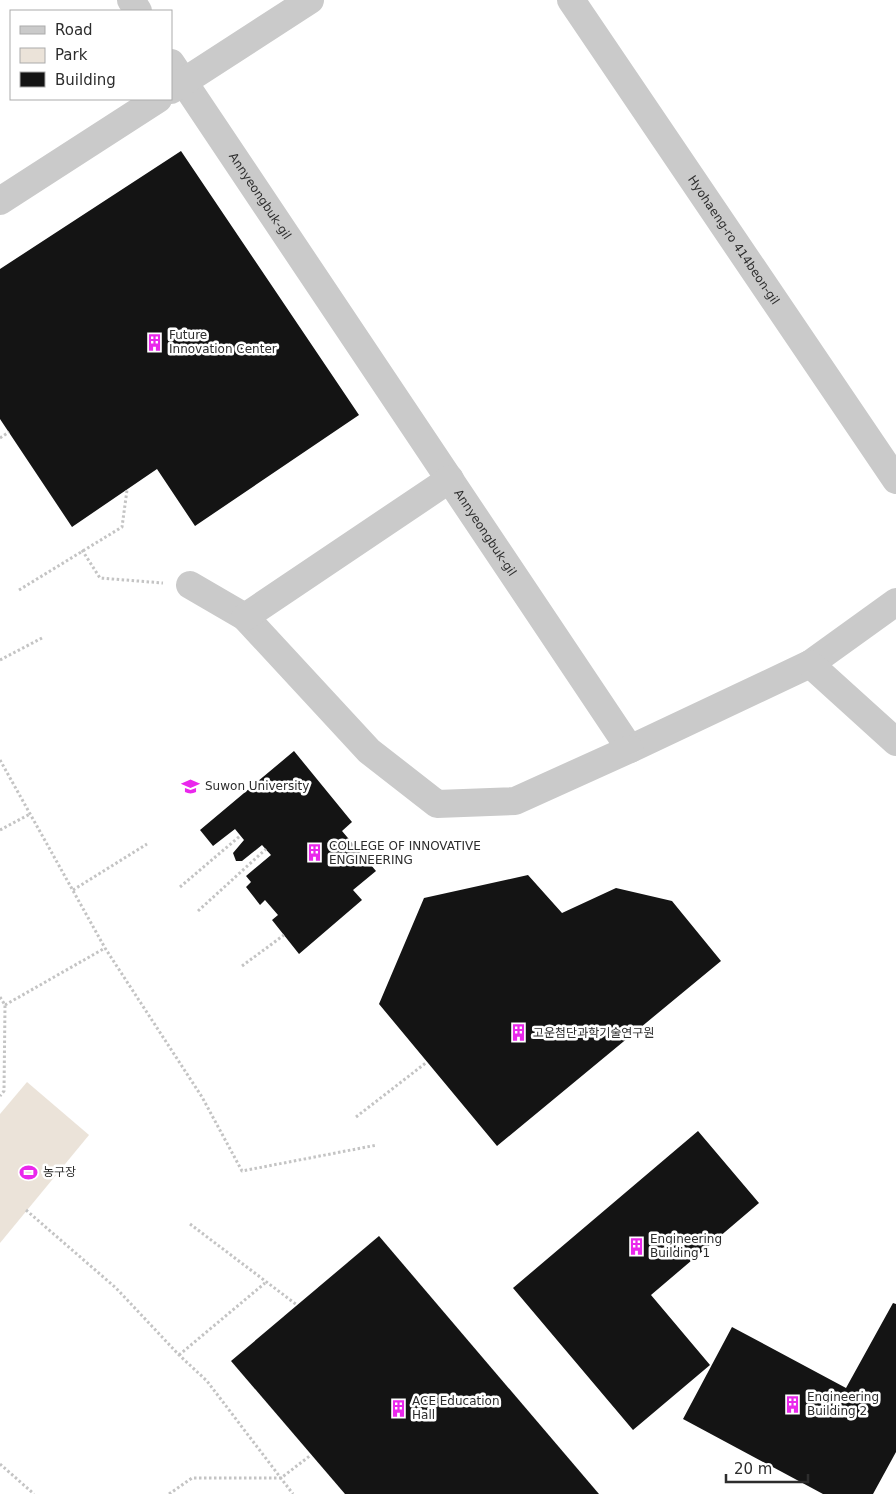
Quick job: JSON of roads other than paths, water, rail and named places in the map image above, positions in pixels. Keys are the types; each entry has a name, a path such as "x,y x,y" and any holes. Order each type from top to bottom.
{"street":[{"path":"175,78 310,0"},
{"name":"Hyohaeng-ro 414beon-gil","path":"571,0 896,480"},
{"name":"Annyeongbuk-gil","path":"175,78 450,479 630,748"},
{"path":"0,201 156,100"},
{"path":"245,617 450,479"},
{"path":"190,585 245,617 369,751 437,804 515,801 810,664 896,602"},
{"path":"810,664 896,742"}],"place":[{"name":"Future Innovation Center","path":"155,342"},
{"name":"Suwon University","path":"191,786"},
{"name":"COLLEGE OF INNOVATIVE ENGINEERING","path":"315,853"},
{"name":"고운첨단과학기술연구원","path":"519,1033"},
{"name":"농구장","path":"29,1172"},
{"name":"Engineering Building 1","path":"636,1246"},
{"name":"Engineering Building 2","path":"793,1404"},
{"name":"ACE Education Hall","path":"398,1408"}]}
